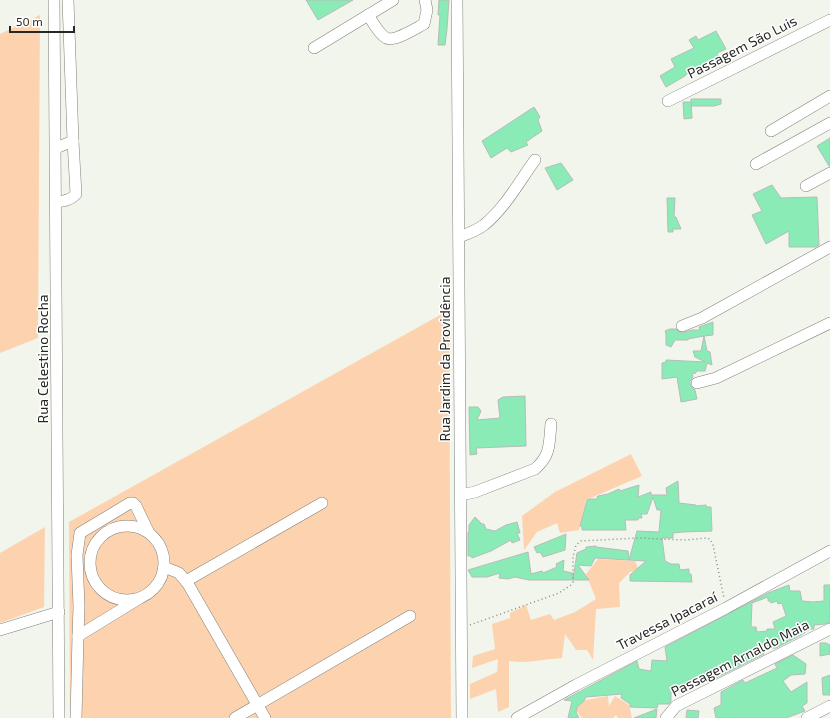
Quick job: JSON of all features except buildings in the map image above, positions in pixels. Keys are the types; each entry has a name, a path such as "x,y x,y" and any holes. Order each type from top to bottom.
{"street":[{"name":"Rua Celestino Rocha","path":"54,0 57,202 59,718"},
{"path":"57,202 69,200 76,194 68,0"},
{"path":"314,48 393,0"},
{"path":"368,15 381,34 393,40 424,24 427,10 425,0"},
{"name":"Rua Jardim da Providência","path":"457,0 462,718"},
{"name":"Passagem São Luis","path":"668,101 830,20"},
{"path":"771,130 830,96"},
{"path":"756,164 830,123"},
{"path":"56,148 73,141"},
{"path":"459,237 483,225 498,210 535,160"},
{"path":"806,186 830,172"},
{"path":"682,326 702,318 830,247"},
{"path":"697,383 716,378 830,323"},
{"path":"461,495 475,492 534,469 542,462 548,453 551,424"},
{"path":"76,718 78,636 79,607 77,555 80,533 130,502 133,503 136,506 148,531 158,541 161,547 165,560 163,574 157,586 146,595 78,636"},
{"path":"186,581 322,502"},
{"path":"140,598 126,600 106,594 96,585 90,570 90,558 91,552 102,534 114,528 121,526 135,526 148,531"},
{"name":"Travessa Ipacaraí","path":"517,718 576,685 726,608 830,550"},
{"path":"59,551 90,558"},
{"path":"59,563 90,570"},
{"path":"164,567 179,573 186,581 265,718"},
{"path":"0,630 59,612"},
{"path":"234,718 410,616"},
{"name":"Passagem Arnaldo Maia","path":"666,718 676,706 830,628"},
{"path":"807,718 830,706"}],"path":[{"path":"461,629 559,593 571,585 573,582 573,557 576,545 581,541 610,539 710,539 713,545 726,608"}],"shaded area":[{"path":"40,15 38,338 0,353 0,34"},
{"path":"449,310 451,718 70,718 69,522"},
{"path":"631,454 642,476 586,500 579,530 560,533 557,523 537,532 524,550 522,516 555,492"},
{"path":"45,527 44,607 0,623 0,553"},
{"path":"598,559 635,561 639,570 630,572 619,583 620,607 596,609 593,660 587,650 576,650 565,634 562,658 529,662 509,661 509,707 498,712 496,689 470,699 470,684 497,672 498,659 472,668 473,656 495,649 492,624 510,618 510,613 526,605 531,620 550,614 554,620 575,612 596,599 586,574"},
{"path":"608,696 609,706 615,696 629,705 632,718 618,718 616,715 613,718 582,718 575,709 586,700"}]}
